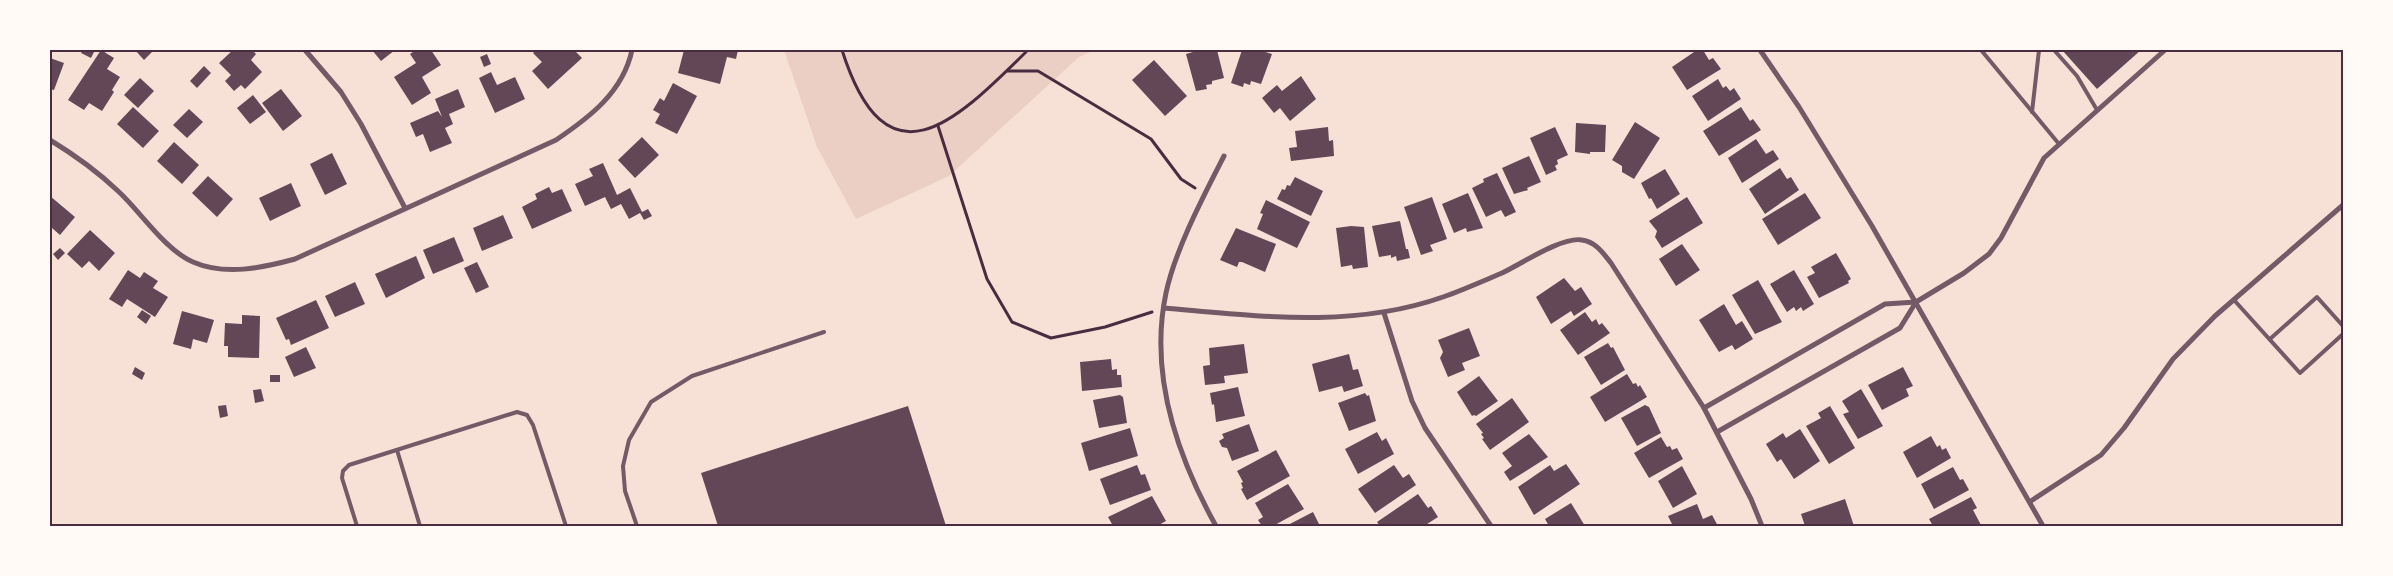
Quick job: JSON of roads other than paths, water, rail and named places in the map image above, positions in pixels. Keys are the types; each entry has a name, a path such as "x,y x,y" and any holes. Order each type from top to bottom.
{"street":[{"path":"305,50 342,92 405,208"},
{"path":"50,140 116,189 173,247 192,262 216,268 242,269 266,267 294,259 556,140 588,118 607,100 621,80 632,50"},
{"path":"1760,50 1804,116 1916,302 2031,501 2043,526"},
{"path":"1717,432 1900,328 1916,302 1964,273 1990,254 2001,238 2044,158 2165,50"},
{"path":"1216,526 1187,469 1173,428 1165,387 1161,349 1166,292 1204,194 1224,156"},
{"path":"2031,501 2101,455 2124,428 2173,359 2215,316 2343,205"},
{"path":"1164,308 1310,319 1352,318 1416,306 1445,297 1502,273 1564,243 1581,240 1590,242 1600,249 1612,263 1704,408 1751,499 1762,526"},
{"path":"1704,408 1884,304 1916,302"},
{"path":"1384,313 1412,401 1425,428 1491,526"}],"lane":[{"path":"1981,50 2059,144"},
{"path":"2032,112 2039,50"},
{"path":"2054,50 2077,76 2098,110"},
{"path":"2270,339 2317,297 2343,326"},
{"path":"2234,300 2300,373 2343,334"},
{"path":"637,526 625,491 623,466 630,440 651,402 692,376 824,332"},
{"path":"357,526 342,478 343,471 349,465 517,412 527,415 533,425 566,526"},
{"path":"397,450 420,526"}]}
